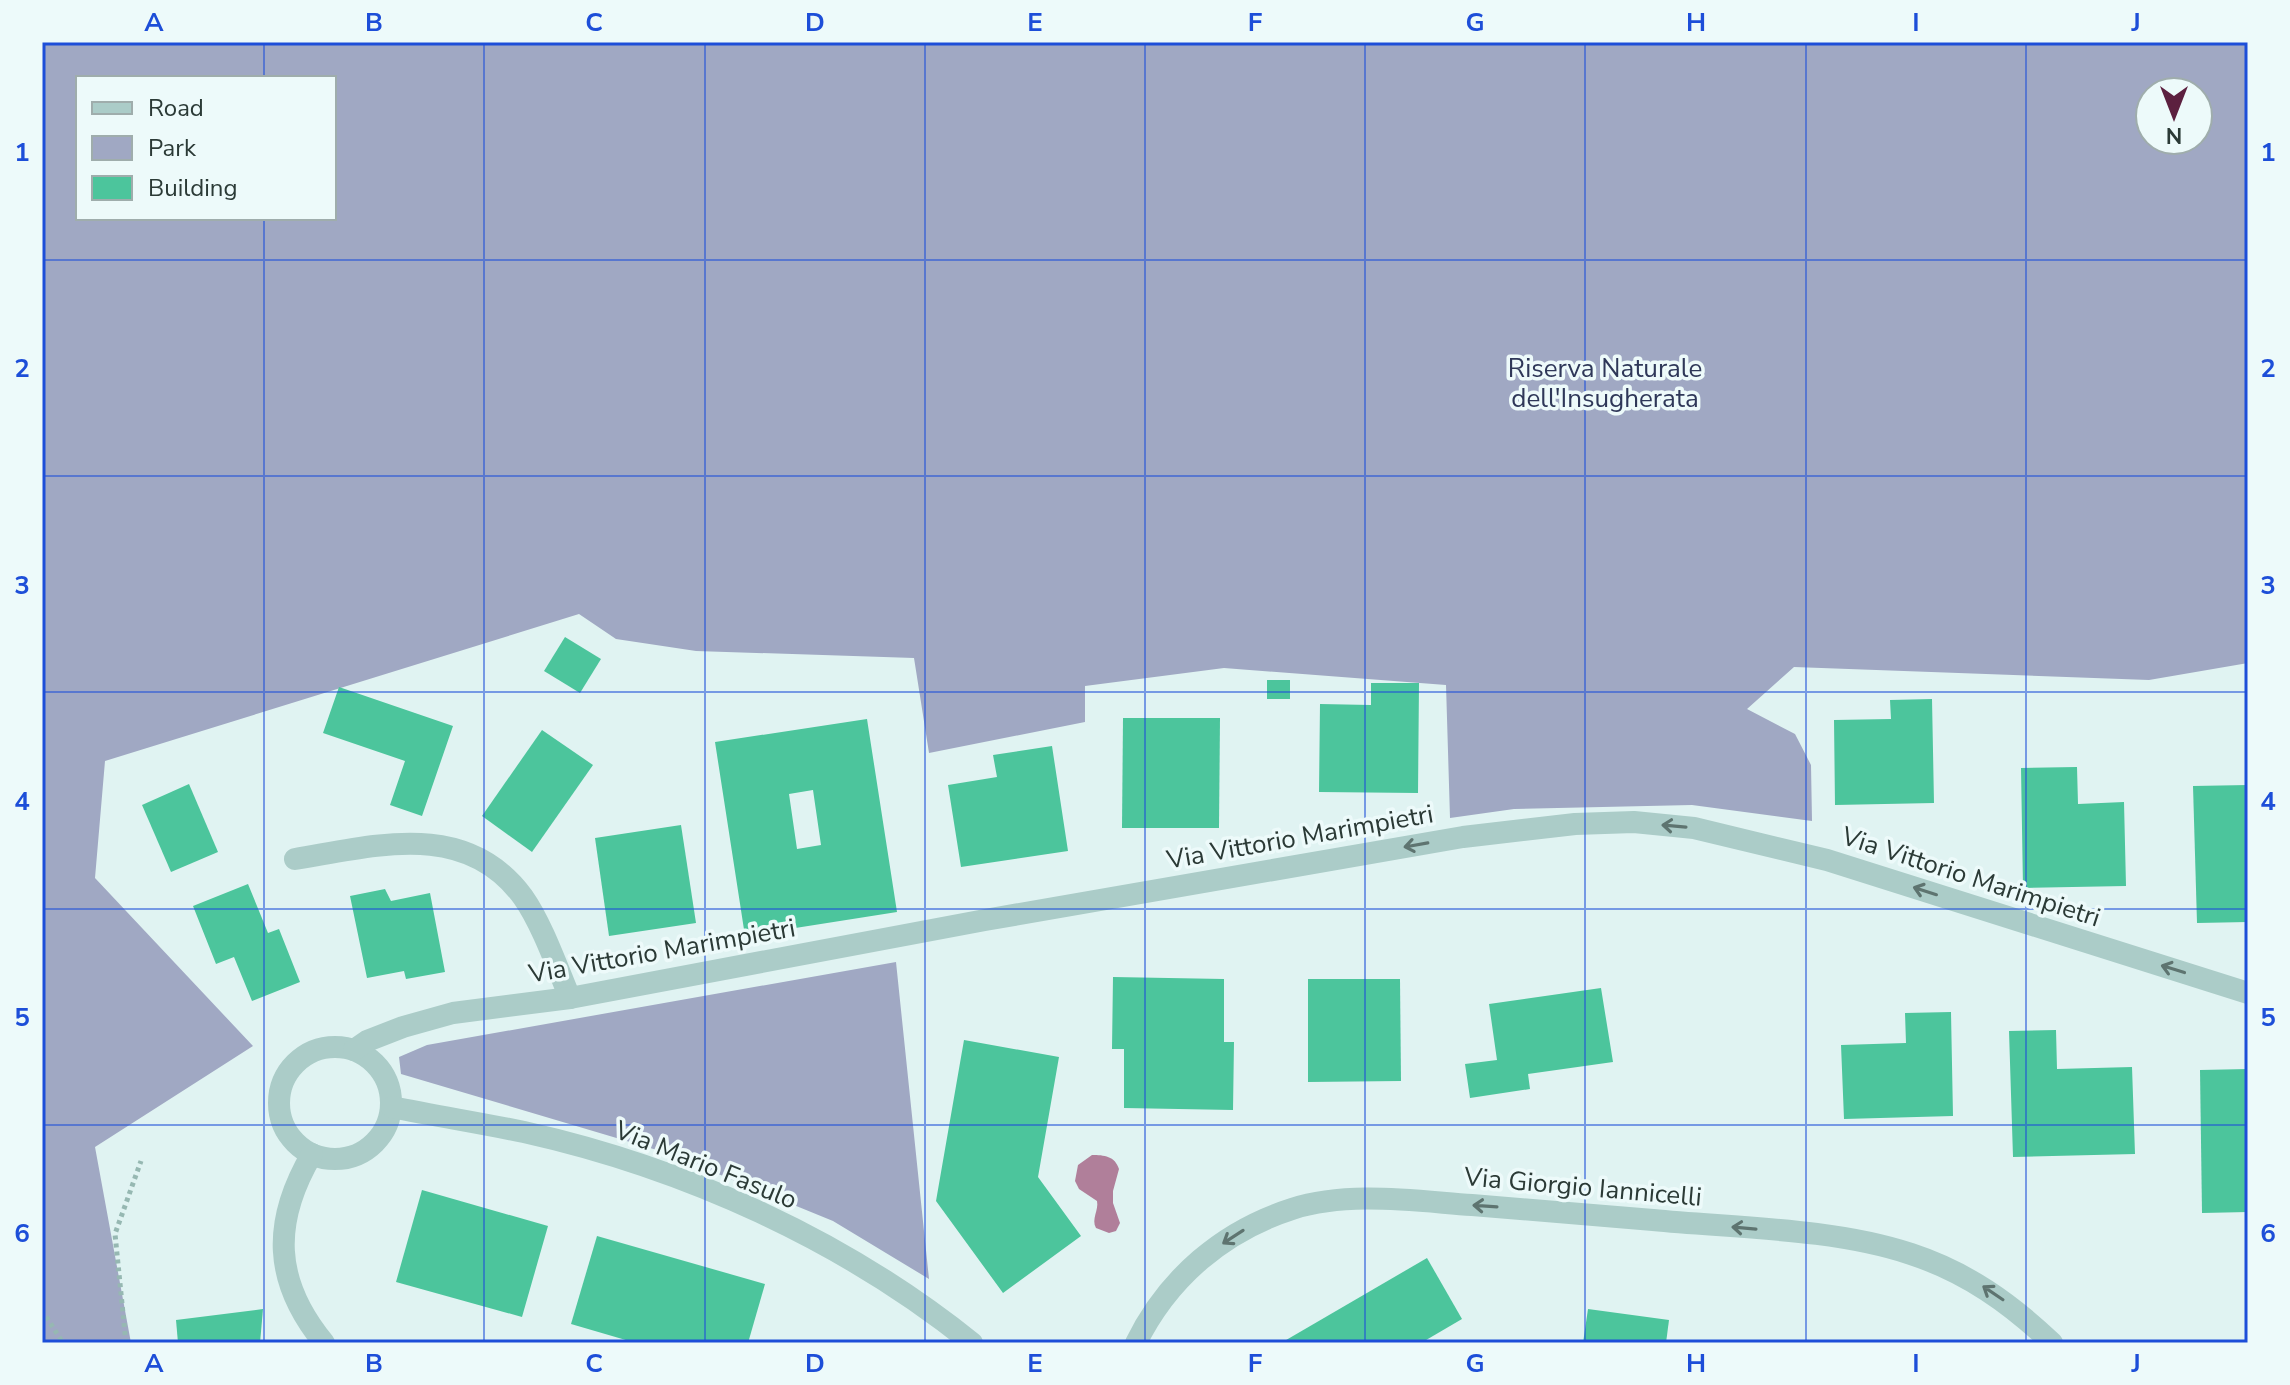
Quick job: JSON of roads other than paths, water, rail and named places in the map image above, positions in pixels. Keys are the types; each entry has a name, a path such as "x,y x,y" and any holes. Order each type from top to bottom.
{"street":[{"name":"Via Vittorio Marimpietri","path":"354,1050 384,1034 434,1018 570,998 1000,917 1463,837 1575,824 1634,822 1694,828 1827,860 2248,993"},
{"path":"295,859 402,841 470,853 500,874 523,898 570,998"},
{"path":"335,1047 354,1050 370,1059 382,1072 390,1089 392,1107 388,1125 378,1140 365,1151 348,1158 330,1159 312,1154 296,1144 285,1129 279,1110 283,1083 300,1059 316,1050 335,1047"},
{"name":"Via Mario Fasulo","path":"392,1107 559,1141 710,1191 849,1259 904,1293 972,1343"},
{"path":"312,1154 287,1206 283,1243 297,1301 324,1343"},
{"name":"Via Giorgio Iannicelli","path":"1136,1343 1175,1282 1193,1264 1239,1232 1295,1208 1362,1200 1576,1213 1851,1239 1908,1253 1965,1276 2013,1307 2052,1343"}],"park label":[{"name":"Riserva Naturale dell'Insugherata","path":"1605,383"}]}
